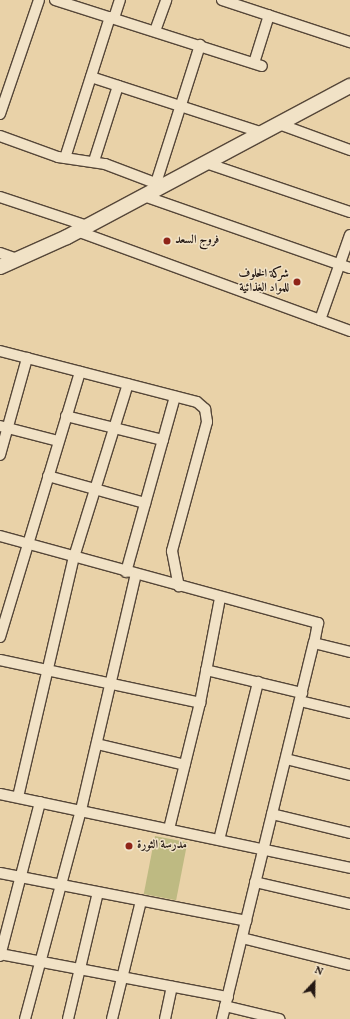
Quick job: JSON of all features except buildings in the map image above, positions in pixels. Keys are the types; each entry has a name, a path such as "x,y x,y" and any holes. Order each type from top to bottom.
{"main road":[{"path":"0,267 82,229 144,196 159,185 206,163 278,124 346,92"}],"street":[{"path":"0,114 39,0"},
{"path":"55,0 258,64 268,15"},
{"path":"65,158 91,77 112,17 120,0"},
{"path":"155,31 166,0"},
{"path":"222,0 350,42"},
{"path":"0,136 65,158 94,161 159,185 180,106 200,45"},
{"path":"91,77 263,133"},
{"path":"94,161 118,86"},
{"path":"278,124 350,150"},
{"path":"206,163 350,212"},
{"path":"144,196 350,268"},
{"path":"0,197 350,331"},
{"path":"320,320 350,235"},
{"path":"0,253 17,259"},
{"path":"0,351 202,405 207,422 172,551 179,586"},
{"path":"0,455 4,427 27,358"},
{"path":"0,636 80,372"},
{"path":"18,797 74,557 128,384"},
{"path":"126,572 175,397"},
{"path":"66,416 163,440"},
{"path":"4,427 58,441"},
{"path":"48,476 145,503"},
{"path":"0,536 318,624 222,1019"},
{"path":"25,1019 81,810 136,574"},
{"path":"0,596 10,599"},
{"path":"169,829 200,704 220,598"},
{"path":"314,643 350,652"},
{"path":"0,660 200,704"},
{"path":"206,670 258,682 350,713"},
{"path":"219,840 258,682"},
{"path":"97,744 185,765"},
{"path":"286,759 350,775"},
{"path":"0,794 350,868"},
{"path":"40,802 0,954 172,987 279,1019"},
{"path":"272,814 350,833"},
{"path":"0,873 246,921"},
{"path":"255,882 350,904"},
{"path":"68,1019 98,892"},
{"path":"112,1019 141,901"},
{"path":"242,938 350,965"},
{"path":"165,1019 172,987"}],"shaded area":[{"path":"155,836 187,842 176,900 144,894"}],"place":[{"name":"فروج السعد","path":"167,241"},
{"name":"شركة الخلوف للمواد الغذائية","path":"297,282"},
{"name":"مدرسة الثورة","path":"129,846"}]}
